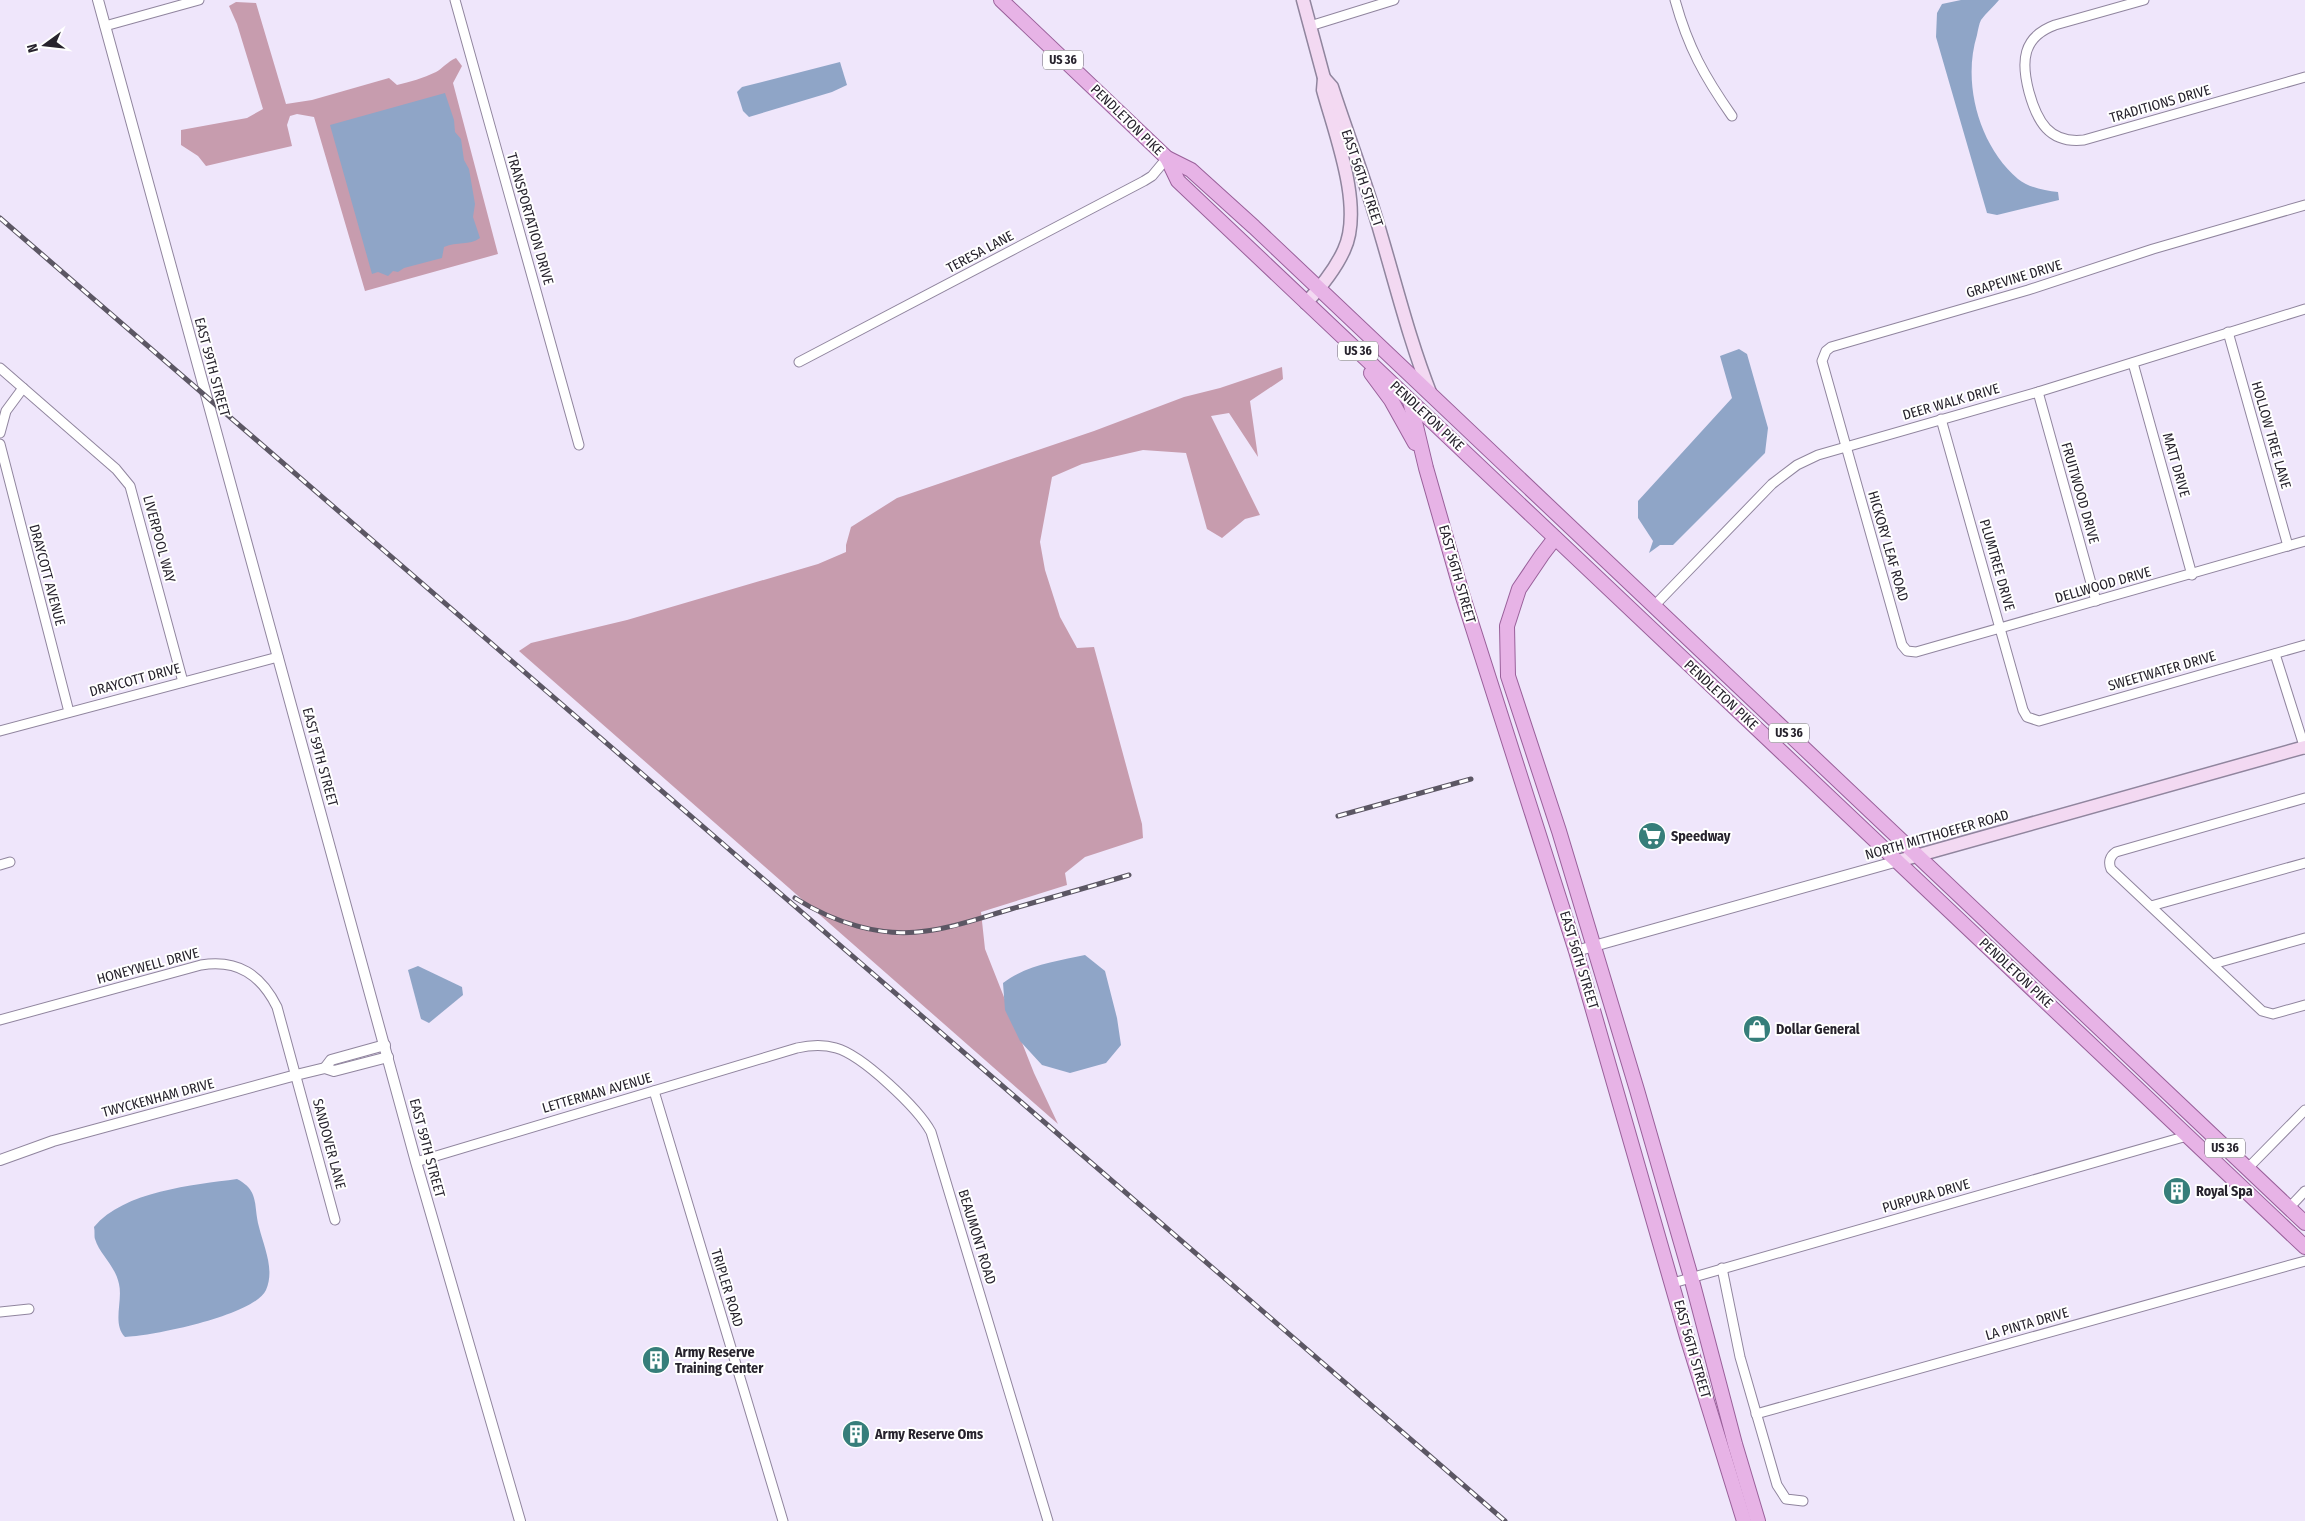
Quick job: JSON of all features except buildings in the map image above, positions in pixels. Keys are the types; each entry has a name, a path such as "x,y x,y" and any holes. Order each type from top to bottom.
{"main road":[{"name":"PENDLETON PIKE","path":"1001,0 1167,158 1191,170 1209,185 1319,288 2305,1223"},
{"name":"EAST 56TH STREET","path":"1303,0 1324,78 1323,90 1351,201 1349,234 1344,249 1319,288 1306,303"},
{"name":"EAST 56TH STREET","path":"1324,78 1332,87 1381,233 1415,354 1432,395"},
{"name":"PENDLETON PIKE","path":"1167,158 1178,181 2305,1247"},
{"path":"1348,342 1391,400 1426,468"},
{"name":"EAST 56TH STREET","path":"1410,400 1426,468 1477,641 1576,951 1744,1521"},
{"name":"EAST 56TH STREET","path":"1555,538 1519,589 1507,626 1508,676 1594,946 1691,1277 1734,1444 1758,1521"},
{"name":"NORTH MITTHOEFER ROAD","path":"1898,861 2305,748"}],"street":[{"name":"EAST 59TH STREET","path":"98,0 416,1162 520,1521"},
{"path":"105,26 199,0"},
{"name":"TRANSPORTATION DRIVE","path":"455,0 579,445"},
{"path":"1310,26 1394,0"},
{"path":"1675,0 1686,37 1702,71 1732,116"},
{"name":"TRADITIONS DRIVE","path":"2144,0 2055,25 2039,34 2028,48 2024,61 2024,74 2034,109 2042,126 2053,134 2070,141 2084,140 2305,78"},
{"name":"TERESA LANE","path":"799,362 1144,181 1152,176 1167,158"},
{"name":"GRAPEVINE DRIVE","path":"1846,446 1822,361 1829,348 2028,290 2162,246 2305,205"},
{"name":"DEER WALK DRIVE","path":"1655,605 1772,484 1809,459 1846,446 2038,392 2305,309"},
{"name":"HOLLOW TREE LANE","path":"2228,332 2288,546"},
{"name":"MATT DRIVE","path":"2133,363 2192,575"},
{"name":"LIVERPOOL WAY","path":"0,368 116,469 130,486 183,682"},
{"path":"0,433 6,412 23,388"},
{"name":"FRUITWOOD DRIVE","path":"2038,392 2096,601"},
{"name":"PLUMTREE DRIVE","path":"1941,419 2023,710 2027,717"},
{"name":"DRAYCOTT AVENUE","path":"0,444 69,712"},
{"name":"HICKORY LEAF ROAD","path":"1846,446 1902,646 1908,651"},
{"name":"DELLWOOD DRIVE","path":"1908,651 1916,652 2001,629 2305,541"},
{"name":"SWEETWATER DRIVE","path":"2027,717 2039,721 2305,645"},
{"path":"2275,654 2305,748"},
{"name":"DRAYCOTT DRIVE","path":"0,731 278,657"},
{"path":"2305,798 2114,853 2110,858 2111,869 2264,1012 2276,1013 2305,1005"},
{"name":"NORTH MITTHOEFER ROAD","path":"1576,951 1898,861"},
{"path":"0,865 10,862"},
{"path":"2151,906 2305,863"},
{"path":"2213,964 2305,938"},
{"name":"HONEYWELL DRIVE","path":"0,1020 198,966 226,964 248,972 269,991 277,1007 296,1075"},
{"name":"TWYCKENHAM DRIVE","path":"325,1068 331,1060 385,1045"},
{"name":"BEAUMONT ROAD","path":"786,1051 819,1045 849,1053 916,1109 928,1125 1048,1521"},
{"name":"LETTERMAN AVENUE","path":"416,1162 786,1051"},
{"name":"TWYCKENHAM DRIVE","path":"0,1160 61,1138 296,1075 325,1068 334,1071 388,1058"},
{"name":"SANDOVER LANE","path":"296,1075 335,1220"},
{"name":"TRIPLER ROAD","path":"654,1091 783,1521"},
{"path":"2247,1168 2305,1110"},
{"name":"PURPURA DRIVE","path":"1673,1283 2186,1136"},
{"path":"2289,1208 2305,1191"},
{"name":"LA PINTA DRIVE","path":"1756,1414 2305,1261"},
{"path":"1722,1268 1736,1340 1777,1485 1786,1498 1803,1501"},
{"path":"0,1312 29,1309"}],"shaded area":[{"path":"236,2 256,3 286,104 312,100 389,78 397,85 407,83 436,72 456,58 462,66 453,83 498,254 365,291 314,117 297,114 290,116 287,125 292,146 206,166 198,156 181,145 181,130 247,118 263,109 237,24 229,6"},
{"path":"1282,367 1283,379 1250,401 1258,457 1229,413 1211,416 1260,515 1245,519 1222,538 1207,529 1186,453 1143,450 1082,464 1052,477 1040,542 1045,570 1060,617 1077,648 1094,647 1142,824 1143,838 1085,857 1065,873 1067,885 981,912 985,949 1034,1073 1058,1124 519,651 531,643 627,620 818,564 846,552 851,527 897,498 1094,431 1184,397 1220,388"}],"water":[{"path":"1961,0 1999,0 1981,20 1973,54 1973,93 1977,113 1984,132 2004,165 2018,179 2036,188 2058,192 2059,200 1997,215 1987,213 1936,37 1937,13 1942,4"},
{"path":"840,62 847,85 832,92 749,117 743,111 737,92 742,87"},
{"path":"445,93 454,120 455,132 461,139 464,160 469,169 475,204 473,217 480,238 472,242 444,247 442,258 404,268 398,272 393,271 388,276 378,272 372,274 330,125"},
{"path":"1739,349 1747,354 1768,428 1765,453 1673,545 1660,545 1649,553 1653,541 1638,518 1638,501 1732,398 1720,356"},
{"path":"1085,955 1105,971 1117,1018 1121,1045 1106,1063 1070,1073 1042,1065 1020,1041 1005,1010 1003,983 1032,968"},
{"path":"418,966 462,987 463,995 429,1023 421,1019 408,970"},
{"path":"237,1179 249,1188 254,1199 269,1267 266,1290 258,1299 224,1316 157,1333 125,1337 121,1332 118,1319 119,1284 114,1271 97,1245 94,1227 107,1215 123,1205 141,1198 180,1187"}],"railway":[{"path":"0,218 1505,1521"},
{"path":"1338,816 1471,779"},
{"path":"795,898 841,921 874,930 909,933 937,930 958,925 1129,875"}],"place":[{"name":"Speedway","path":"1652,836"},
{"name":"Dollar General","path":"1757,1029"},
{"name":"Royal Spa","path":"2177,1191"},
{"name":"Army Reserve Training Center","path":"656,1360"},
{"name":"Army Reserve Oms","path":"856,1434"}]}
